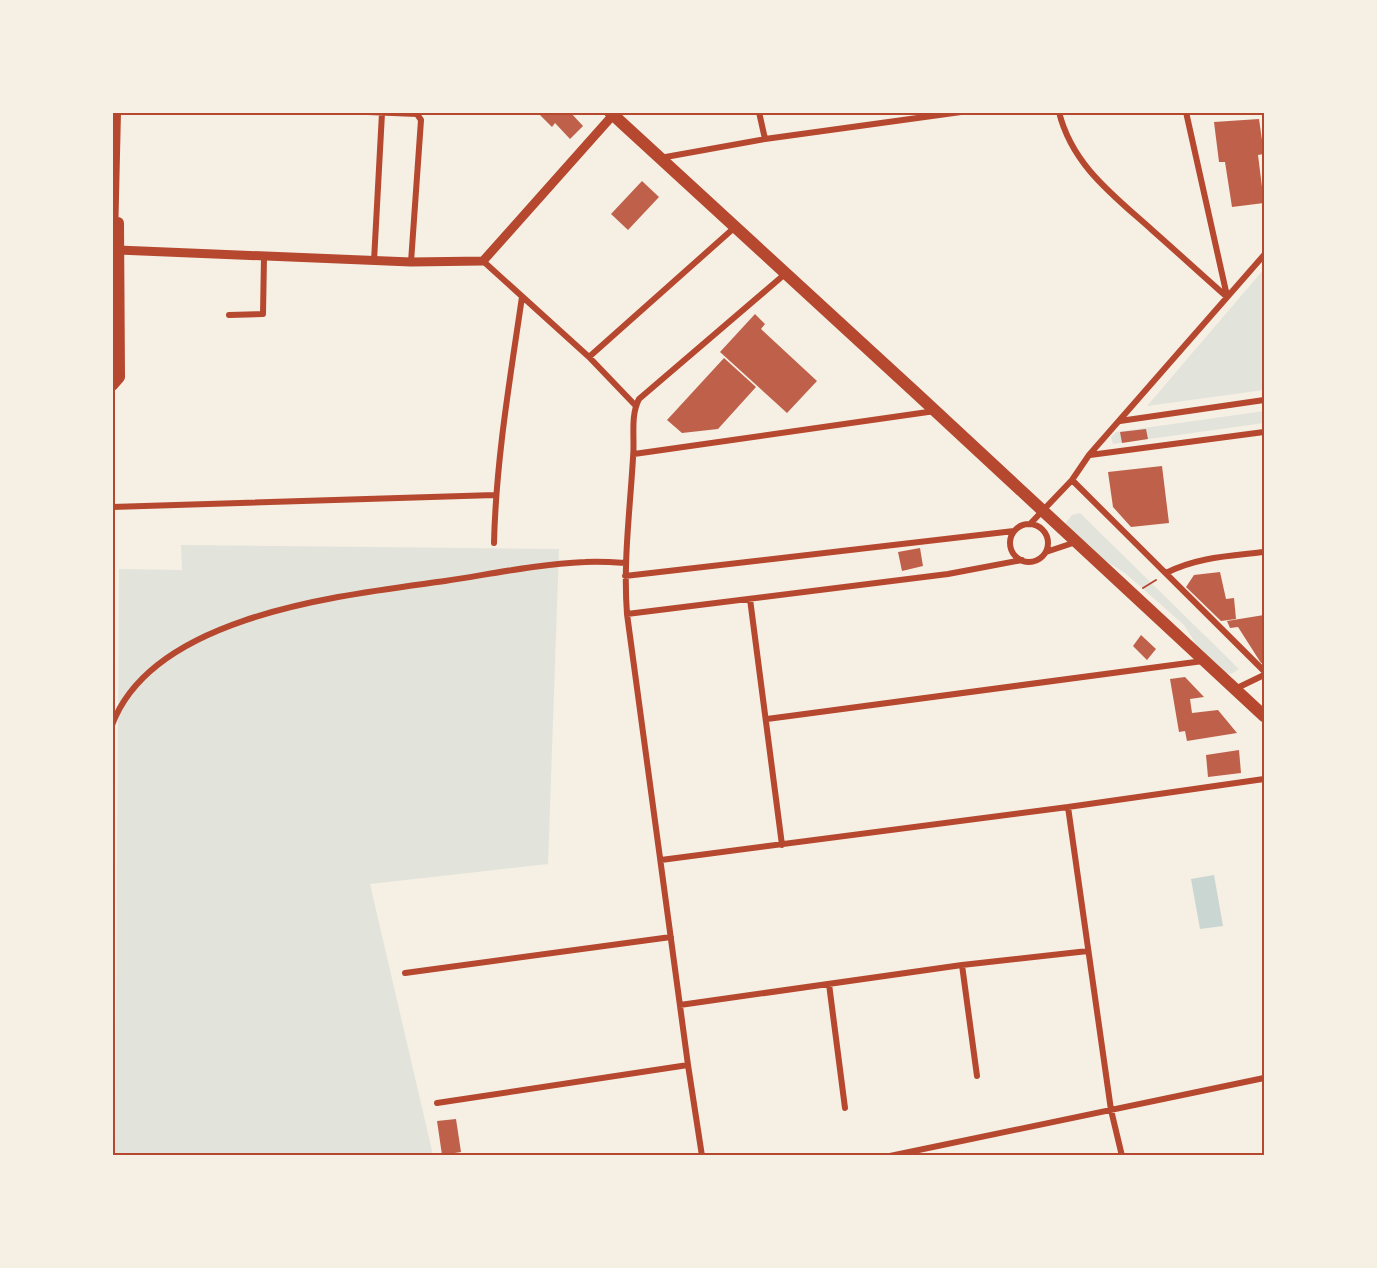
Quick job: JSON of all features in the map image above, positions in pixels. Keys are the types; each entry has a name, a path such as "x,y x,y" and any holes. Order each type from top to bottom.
{"main road":[{"path":"112,385 119,377 115,244 117,112"},
{"path":"611,114 936,411 1264,716"}],"street":[{"path":"368,112 417,114 421,120 411,262"},
{"path":"759,112 765,139"},
{"path":"660,158 765,139 961,112"},
{"path":"1059,112 1072,149 1102,186 1227,297"},
{"path":"1186,112 1227,297"},
{"path":"374,261 382,113"},
{"path":"483,261 611,114"},
{"path":"589,357 734,228"},
{"path":"115,244 264,257 411,262 483,261 589,357 635,405"},
{"path":"625,576 1014,531 1030,524 1072,480 1089,455 1264,255"},
{"path":"229,315 263,314 264,257"},
{"path":"702,1155 627,614 625,576 634,454 635,405 639,399 785,274"},
{"path":"494,543 495,495 500,441 522,297"},
{"path":"1119,421 1264,400"},
{"path":"634,454 936,411"},
{"path":"1089,455 1264,432"},
{"path":"1072,480 1264,673 1235,689"},
{"path":"112,507 495,495"},
{"path":"1030,524 1043,530 1047,537 1046,552"},
{"path":"1014,531 1011,547 1015,555 1022,560"},
{"path":"627,614 948,574 1022,560 1033,561 1046,552 1076,542"},
{"path":"1166,573 1193,562 1264,552"},
{"path":"112,725 129,695 161,663 184,647 275,610 350,593 543,567 585,562 626,563"},
{"path":"750,599 782,845"},
{"path":"766,720 1204,660"},
{"path":"662,860 1264,779"},
{"path":"1068,807 1111,1110 1122,1155"},
{"path":"405,973 671,937"},
{"path":"680,1005 962,965 1088,951"},
{"path":"962,965 976,1076"},
{"path":"829,984 845,1108"},
{"path":"437,1103 688,1065"},
{"path":"890,1155 1264,1078"}],"path":[{"path":"1143,588 1166,573"}],"shaded area":[{"path":"1264,269 1264,390 1147,406"},
{"path":"1264,411 1264,423 1113,444 1111,437 1116,432"},
{"path":"1080,513 1239,669 1231,674 1222,673 1203,655 1184,625 1125,573 1096,555 1064,525 1072,515"},
{"path":"181,545 559,549 548,864 370,884 433,1155 115,1156 119,569 182,570"},
{"path":"1214,875 1223,926 1200,929 1191,879"}],"building":[{"path":"537,112 570,112 583,126 570,139 555,123 552,127"},
{"path":"1259,119 1264,154 1258,155 1264,203 1232,207 1225,162 1219,162 1214,122"},
{"path":"642,181 659,197 628,230 611,214"},
{"path":"755,314 765,324 761,329 817,381 787,413 720,352"},
{"path":"724,358 756,387 718,429 682,433 667,420"},
{"path":"1146,429 1148,439 1122,443 1120,432"},
{"path":"1162,466 1169,523 1131,527 1113,507 1108,472"},
{"path":"920,548 923,566 902,571 898,552"},
{"path":"1220,572 1226,599 1234,598 1236,619 1221,621 1186,587 1194,575"},
{"path":"1264,615 1264,663 1261,663 1238,627 1230,628 1227,621"},
{"path":"1141,635 1156,649 1147,660 1133,646"},
{"path":"1185,677 1204,697 1190,699 1192,713 1218,710 1237,733 1187,741 1185,731 1179,732 1170,679"},
{"path":"1239,750 1241,773 1208,777 1206,755"},
{"path":"456,1119 461,1152 442,1155 437,1121"}]}
